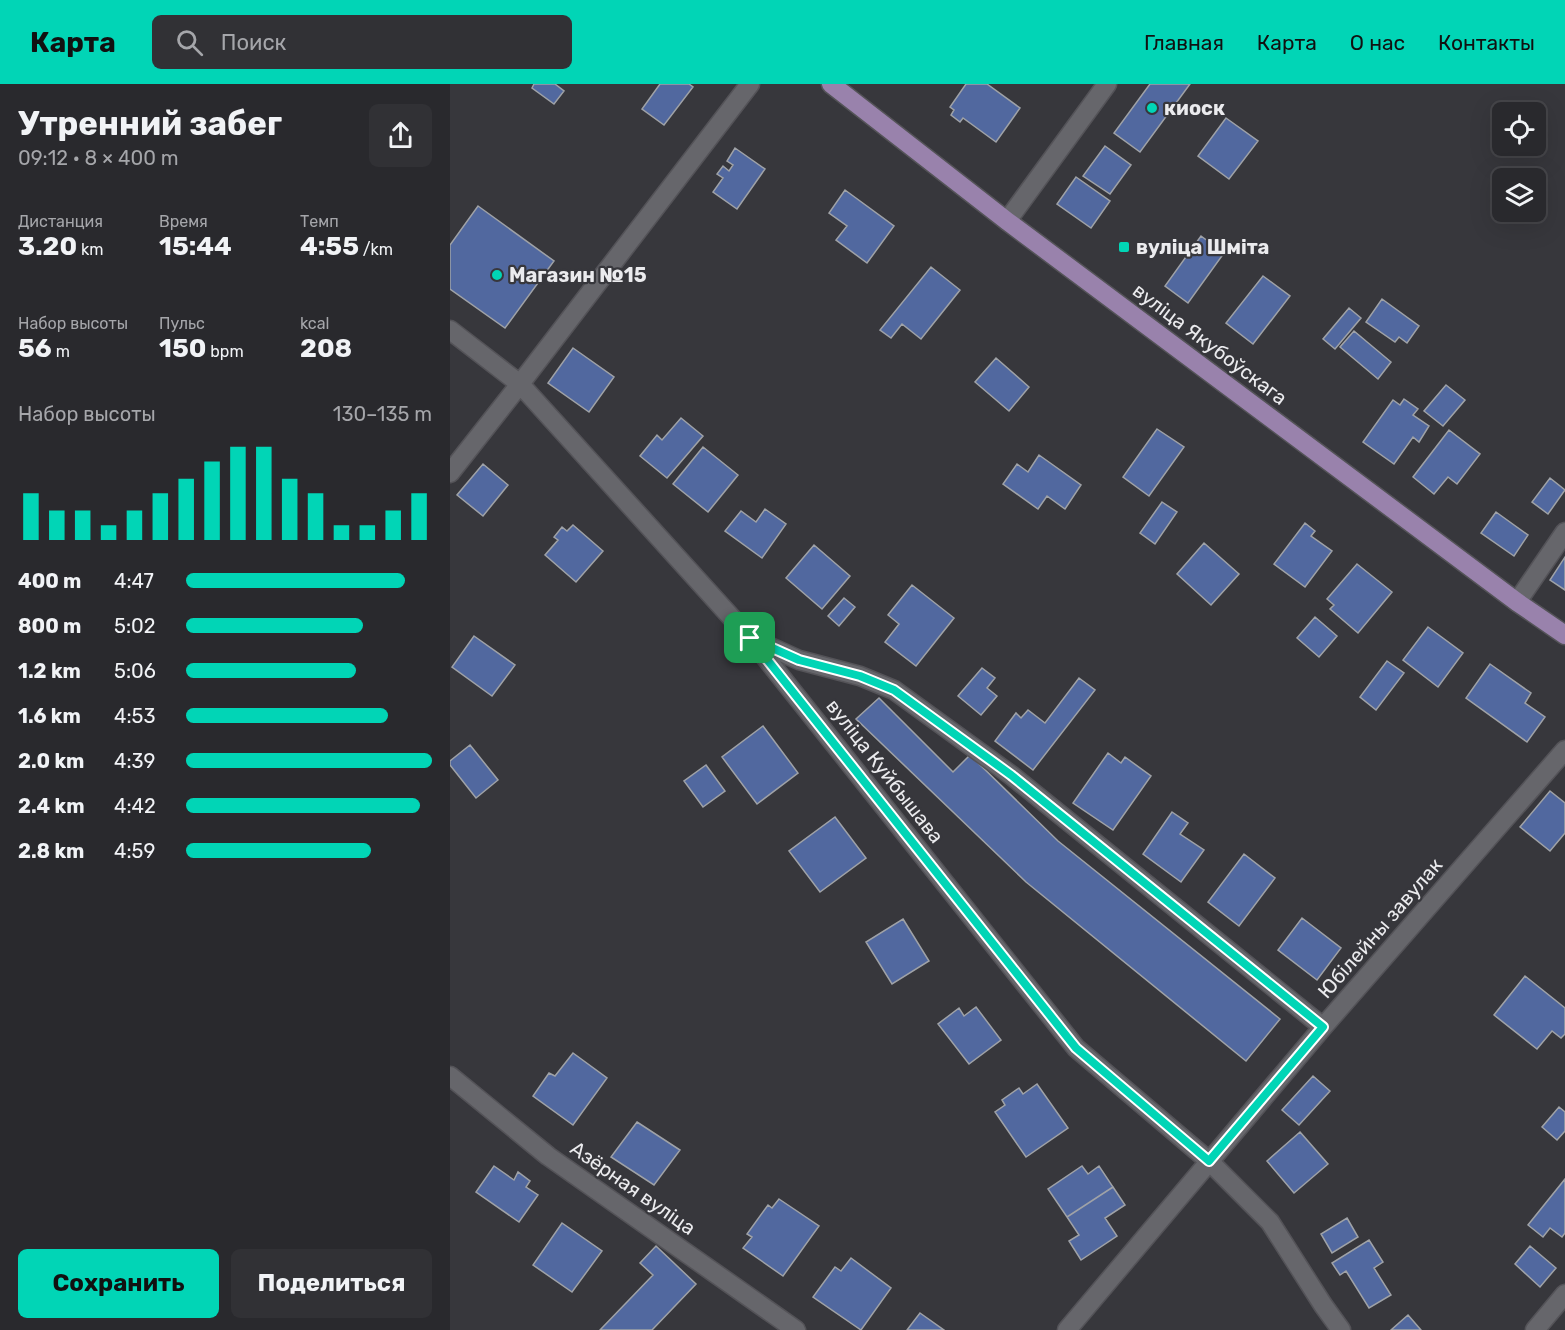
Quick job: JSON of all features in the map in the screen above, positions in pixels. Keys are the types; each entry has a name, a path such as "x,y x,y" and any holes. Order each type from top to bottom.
{"main road":[{"name":"вуліца Якубоўскага","path":"831,84 1007,221 1517,602 1565,635"}],"street":[{"path":"450,473 750,84"},
{"path":"1007,221 1107,84"},
{"name":"вуліца Куйбышава","path":"450,330 520,384 750,638 1076,1048 1209,1161 1270,1222 1341,1330"},
{"path":"1517,602 1565,532"},
{"path":"750,638 799,660 860,676 894,690 1011,775 1323,1027"},
{"name":"Юбілейны завулак","path":"1067,1330 1323,1027 1565,750"},
{"name":"Азёрная вуліца","path":"450,1076 548,1156 796,1330"},
{"path":"1535,1330 1565,1294"}],"building":[{"path":"534,84 555,84 564,91 554,104 532,88"},
{"path":"660,84 689,84 693,87 664,125 642,109"},
{"path":"966,84 987,84 1020,108 996,142 963,118 960,122 951,115 954,110 950,107"},
{"name":"киоск","path":"1150,84 1190,84 1140,152 1114,133"},
{"path":"1226,118 1258,141 1229,179 1198,156"},
{"name":"киоск","path":"1105,146 1131,165 1110,194 1083,176"},
{"path":"735,148 765,169 737,209 713,192 723,178 717,174 723,166 729,171 733,165 727,161"},
{"path":"1076,177 1110,201 1091,228 1057,204"},
{"path":"845,190 894,226 867,263 836,240 847,226 829,213"},
{"name":"Магазин №15","path":"478,206 554,261 505,328 450,289 450,245"},
{"path":"1201,236 1224,253 1188,303 1165,286"},
{"path":"931,267 960,290 921,339 902,324 891,338 880,330"},
{"path":"1263,276 1290,296 1253,344 1226,323"},
{"path":"1382,299 1419,326 1407,343 1399,337 1395,342 1366,322"},
{"path":"1349,308 1361,318 1335,349 1323,339"},
{"path":"1354,331 1391,362 1378,379 1340,347"},
{"path":"573,348 614,377 589,412 548,383"},
{"path":"996,358 1029,387 1009,411 975,382"},
{"path":"1446,385 1465,400 1443,426 1424,411"},
{"path":"1404,399 1418,409 1413,415 1429,426 1419,442 1413,437 1394,464 1363,442 1393,400 1400,405"},
{"path":"681,418 703,436 667,478 640,456 657,435 662,440"},
{"path":"1157,429 1184,447 1149,496 1123,477"},
{"path":"1449,430 1480,454 1457,484 1448,477 1434,494 1413,477"},
{"path":"703,447 738,475 708,512 673,484"},
{"path":"1039,455 1081,485 1065,509 1047,496 1038,509 1003,484 1017,464 1028,472"},
{"path":"483,464 508,485 483,516 457,495"},
{"path":"1550,478 1565,490 1548,514 1532,502"},
{"path":"1162,502 1177,512 1155,544 1140,533"},
{"path":"765,509 786,524 762,558 725,531 741,511 756,522"},
{"path":"1496,512 1528,535 1514,556 1481,533"},
{"path":"1305,523 1315,531 1311,536 1332,551 1305,587 1274,564"},
{"path":"573,525 603,551 576,582 545,555 558,540 554,537 562,527 567,531"},
{"path":"1204,543 1239,574 1211,605 1177,574"},
{"path":"814,545 850,576 822,609 786,578"},
{"path":"1565,557 1565,590 1550,580"},
{"path":"1357,564 1392,592 1358,633 1330,609 1334,605 1327,599"},
{"path":"912,585 954,618 916,666 885,642 899,624 888,615"},
{"path":"844,598 855,607 839,626 828,616"},
{"path":"1315,617 1337,636 1319,657 1297,638"},
{"path":"1428,627 1463,653 1438,687 1403,660"},
{"path":"474,636 515,665 492,696 452,667"},
{"path":"1387,661 1404,673 1376,710 1360,697"},
{"path":"1490,664 1531,693 1525,703 1545,717 1527,742 1466,698"},
{"path":"982,668 995,678 987,688 997,696 981,715 958,696"},
{"path":"1079,678 1095,690 1033,770 995,741 1016,713 1021,718 1028,710 1045,723"},
{"path":"879,698 953,772 970,755 1058,841 1280,1019 1246,1061 1026,882 856,719"},
{"path":"763,726 798,773 757,804 722,757"},
{"path":"470,745 498,780 476,798 450,765 450,761"},
{"path":"1108,753 1121,763 1125,757 1151,776 1113,830 1073,803"},
{"path":"706,765 725,791 703,807 684,781"},
{"path":"1550,791 1565,803 1565,833 1550,851 1520,827"},
{"path":"1172,812 1188,823 1180,834 1204,850 1181,882 1143,854"},
{"path":"835,817 866,858 820,892 789,851"},
{"path":"1244,854 1275,878 1239,926 1208,902"},
{"path":"1302,918 1341,948 1317,980 1278,950"},
{"path":"903,919 929,961 892,984 866,942"},
{"path":"1525,976 1565,1008 1565,1034 1561,1038 1552,1031 1537,1049 1494,1015"},
{"path":"976,1007 1001,1040 969,1064 938,1024 959,1008 964,1016"},
{"path":"573,1053 607,1078 573,1125 533,1096 549,1073 555,1076"},
{"path":"1313,1076 1330,1091 1299,1125 1282,1110"},
{"path":"1037,1084 1068,1128 1026,1157 995,1112 1005,1105 1002,1100 1019,1088 1023,1094"},
{"path":"1559,1107 1565,1112 1565,1131 1557,1140 1542,1127"},
{"path":"637,1122 680,1150 654,1185 611,1157"},
{"path":"1300,1132 1328,1164 1294,1193 1267,1161"},
{"path":"494,1166 514,1180 518,1172 530,1181 526,1187 538,1195 519,1222 476,1192"},
{"path":"1082,1166 1088,1174 1099,1166 1113,1187 1067,1217 1048,1189"},
{"path":"1565,1179 1565,1233 1562,1237 1550,1228 1543,1237 1528,1225"},
{"path":"1113,1187 1125,1205 1105,1218 1117,1236 1081,1260 1069,1241 1079,1235 1067,1217"},
{"path":"779,1199 819,1226 783,1276 743,1248 752,1237 747,1234 768,1205 772,1208"},
{"path":"1347,1218 1358,1237 1332,1253 1321,1234"},
{"path":"562,1223 602,1251 572,1292 533,1265"},
{"path":"1369,1240 1383,1262 1374,1268 1391,1295 1369,1308 1346,1271 1340,1275 1332,1263"},
{"path":"656,1246 696,1284 652,1330 600,1330 653,1275 640,1263"},
{"path":"1530,1246 1556,1268 1540,1287 1515,1264"},
{"path":"851,1258 891,1288 861,1330 813,1297 835,1267 841,1271"},
{"path":"920,1313 944,1330 907,1330"},
{"path":"1408,1315 1421,1330 1391,1330"}],"place":[{"name":"киоск","path":"1152,108"},
{"name":"вуліца Шміта","path":"1124,247"},
{"name":"Магазин №15","path":"497,275"}],"route":[{"path":"750,638 799,660 860,676 894,690 1011,775 1323,1027 1209,1161 1076,1048 750,638"}]}
